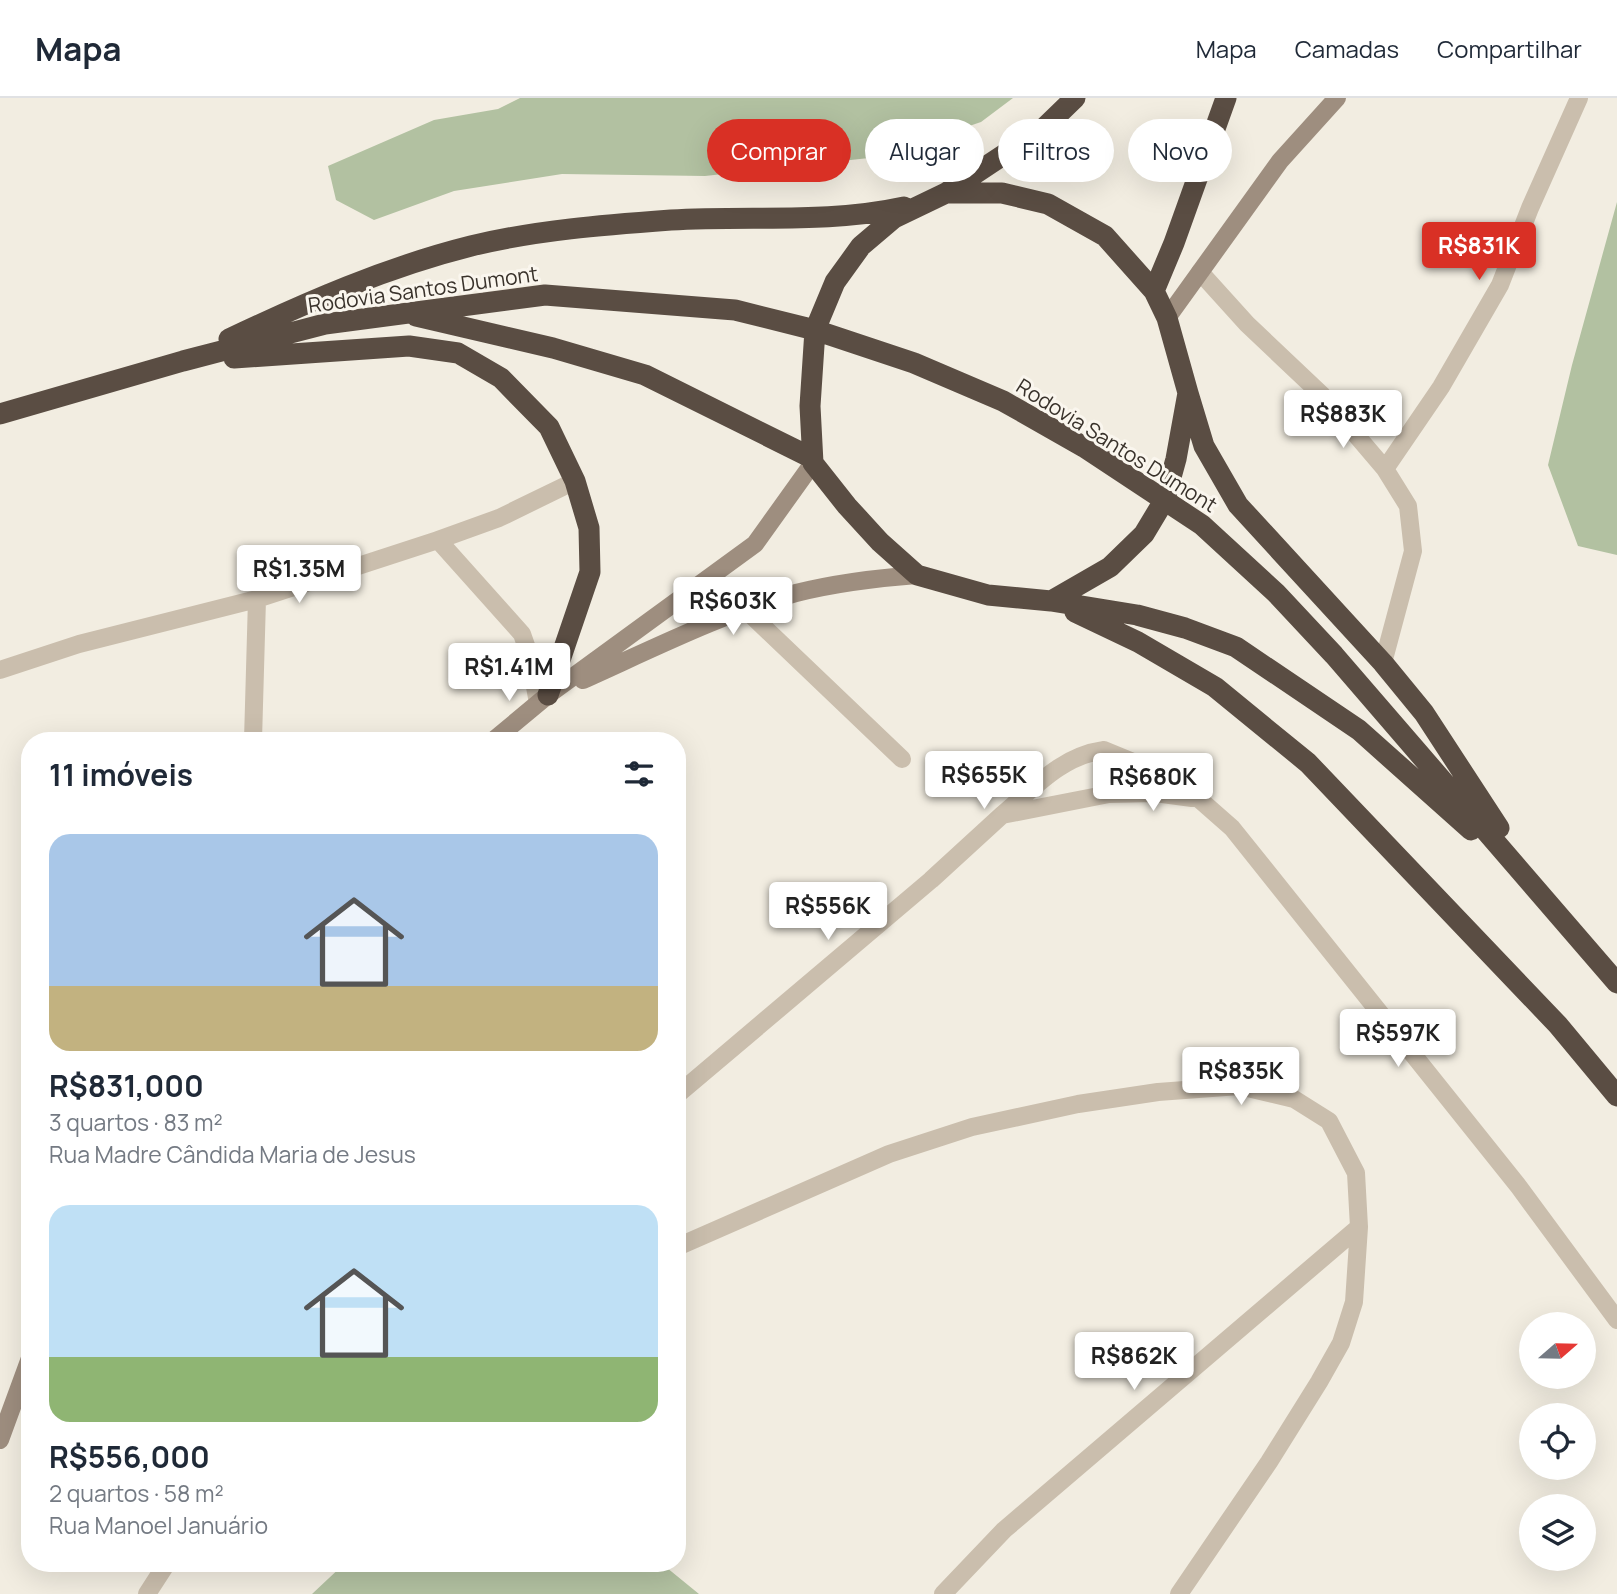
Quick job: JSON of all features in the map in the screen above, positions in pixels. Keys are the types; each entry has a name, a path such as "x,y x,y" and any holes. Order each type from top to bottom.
{"highway":[{"path":"812,460 810,406 815,330 835,282 861,246 894,218 937,197 1044,128 1074,98"},
{"path":"1154,291 1170,255 1226,98"},
{"path":"183,361 309,302 376,276 471,246 555,230 675,220 806,219 866,215 937,197 1002,193 1048,204 1105,236 1154,291 1167,318 1204,446 1238,505 1383,663 1424,713 1542,895"},
{"name":"Rodovia Santos Dumont","path":"0,414 183,361 325,324 545,295 735,310 815,330 914,363 1003,401 1165,499 1202,526 1276,593 1334,655 1617,983"},
{"path":"404,313 552,348 645,375 812,460 847,506 880,542 918,575 988,594 1137,615 1185,628 1236,647 1359,730 1542,895"},
{"path":"183,361 409,346 458,354 501,378 550,427 575,481 589,528 590,572 543,699"},
{"path":"1051,601 1110,567 1144,534 1165,499 1176,459 1188,393"},
{"path":"1051,601 1138,642 1216,687 1308,763 1558,1025 1617,1096"}],"street":[{"path":"1167,318 1280,161 1337,98"},
{"path":"1385,469 1441,387 1500,285 1530,208 1579,98"},
{"path":"1200,272 1247,324 1322,395 1385,469 1408,506 1413,551 1383,663"},
{"path":"504,732 543,699 755,544 812,460"},
{"path":"1,674 79,644 257,598 438,540 499,518 575,481"},
{"path":"438,540 522,634 543,699"},
{"path":"543,699 680,636 795,594 864,579 918,575"},
{"path":"253,732 257,598"},
{"path":"747,611 902,759"},
{"path":"1104,750 1112,763 1114,779 1109,794"},
{"path":"686,1087 931,880 1058,766 1076,756 1104,750 1155,771 1199,799 1232,828 1519,1187 1617,1320"},
{"path":"1002,815 1109,794 1155,793 1199,799"},
{"path":"686,1243 877,1159 972,1127 1078,1104 1158,1092 1238,1086 1294,1099 1329,1121 1356,1173 1359,1227 1354,1302 1341,1343 1269,1462 1179,1594"},
{"path":"943,1594 1004,1530 1359,1227"},
{"path":"0,1440 21,1383"},
{"path":"152,1590 162,1572"}],"green space":[{"path":"520,98 1013,98 984,120 865,119 865,158 851,160 851,119 707,119 707,176 562,174 454,191 374,220 336,200 328,166 434,120 498,109"},
{"path":"1617,202 1617,555 1578,546 1548,465 1572,365"},
{"path":"335,1572 672,1572 699,1594 312,1594"}]}
